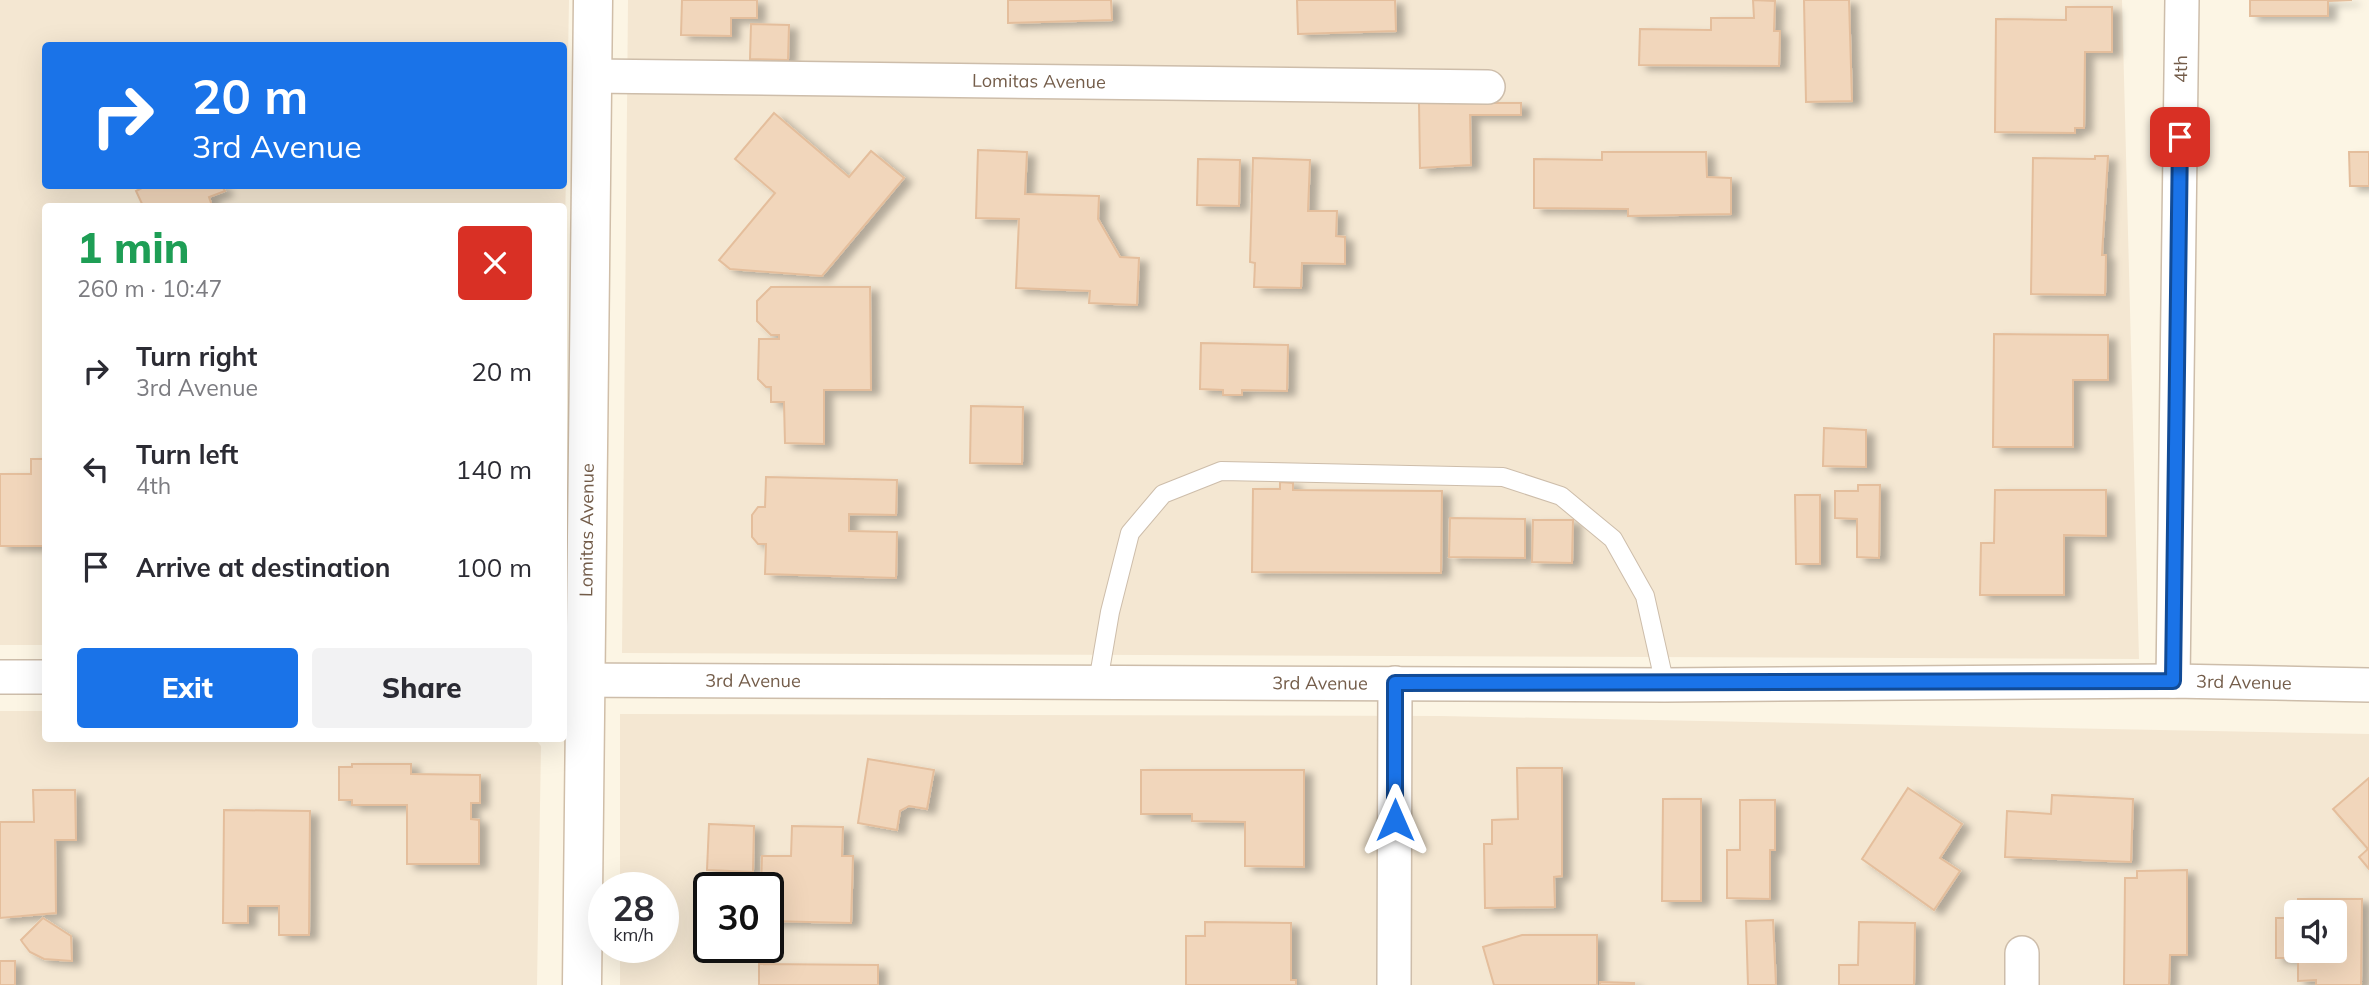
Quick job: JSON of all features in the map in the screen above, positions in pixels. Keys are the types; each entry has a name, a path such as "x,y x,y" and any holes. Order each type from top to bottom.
{"street":[{"name":"Lomitas Avenue","path":"582,985 575,680 593,0"},
{"name":"4th","path":"2173,681 2182,0"},
{"name":"Lomitas Avenue","path":"591,76 1488,87"},
{"path":"0,677 42,677"},
{"name":"3rd Avenue","path":"575,680 1665,685 2173,681 2369,685"},
{"path":"1394,985 1395,683"}],"lane":[{"path":"1098,682 1110,612 1130,533 1163,494 1221,471 1503,477 1561,496 1613,539 1645,596 1665,685"}],"shaded area":[{"path":"0,0 569,0 567,115 567,42 42,42 42,189 566,189 565,203 42,203 42,645 0,645"},
{"path":"628,0 2122,0 2139,659 622,653"},
{"path":"0,711 42,711 42,742 538,742 541,746 537,985 0,985"},
{"path":"620,714 1441,716 2369,734 2369,985 620,985 620,963 679,963 679,872 620,872"}],"building":[{"path":"682,0 757,0 757,18 731,18 731,36 681,35"},
{"path":"1008,0 1111,0 1112,20 1008,23"},
{"path":"1297,0 1395,0 1396,31 1298,34"},
{"path":"1753,0 1775,1 1774,31 1780,31 1779,66 1639,65 1640,29 1711,30 1711,18 1754,18"},
{"path":"1804,0 1849,0 1852,101 1806,102"},
{"path":"2250,0 2352,0 2328,1 2328,16 2250,16"},
{"path":"2066,7 2112,7 2112,52 2085,52 2084,128 2075,128 2075,133 1995,132 1996,19 2066,20"},
{"path":"751,24 789,25 788,60 750,59"},
{"path":"1419,103 1521,103 1521,115 1470,115 1471,165 1420,168"},
{"path":"774,113 849,177 871,151 904,178 822,276 730,269 719,260 775,193 735,159"},
{"path":"978,150 1027,152 1025,194 1099,196 1098,219 1120,257 1139,258 1137,305 1089,303 1090,291 1016,288 1019,219 976,218"},
{"path":"1602,152 1706,152 1707,177 1731,178 1731,214 1628,216 1628,209 1534,208 1534,159 1602,160"},
{"path":"2349,152 2369,152 2369,186 2350,186"},
{"path":"2095,156 2108,156 2102,255 2106,255 2105,295 2031,294 2033,158 2095,159"},
{"path":"1253,158 1310,160 1308,211 1337,211 1336,236 1345,237 1345,264 1302,263 1301,288 1254,287 1255,263 1250,262"},
{"path":"1198,159 1240,160 1239,206 1197,205"},
{"path":"136,191 225,191 209,197 211,203 142,203"},
{"path":"771,287 870,287 871,390 824,390 824,444 785,443 784,402 771,402 771,387 766,387 758,379 759,339 779,339 779,335 771,335 757,321 757,301"},
{"path":"1994,334 2108,335 2108,380 2073,380 2073,447 1993,447"},
{"path":"1201,343 1288,345 1287,391 1242,390 1242,395 1223,395 1223,390 1200,389"},
{"path":"971,406 1023,407 1022,464 970,463"},
{"path":"1824,428 1866,430 1866,467 1823,466"},
{"path":"31,459 42,459 42,546 0,546 0,474 31,474"},
{"path":"766,477 897,480 896,515 849,514 849,531 897,532 896,578 765,574 766,544 758,544 752,537 752,515 758,507 765,507"},
{"path":"1280,482 1293,483 1293,490 1442,491 1441,573 1252,572 1253,489 1280,489"},
{"path":"1858,485 1880,485 1879,558 1857,557 1857,519 1835,518 1835,491 1858,491"},
{"path":"1995,490 2106,490 2106,536 2064,535 2064,595 1980,595 1981,543 1994,543"},
{"path":"1795,495 1820,495 1820,564 1796,564"},
{"path":"1450,518 1525,519 1525,558 1449,557"},
{"path":"1533,520 1573,520 1572,563 1532,562"},
{"path":"868,759 934,770 927,809 909,806 900,811 897,830 858,823"},
{"path":"352,764 411,764 411,774 480,775 480,803 471,803 471,819 479,820 479,864 407,864 407,805 352,805 352,800 339,800 339,767 352,767"},
{"path":"1517,768 1562,768 1562,876 1554,877 1555,907 1485,908 1484,844 1492,844 1492,820 1518,819"},
{"path":"1141,770 1304,770 1304,867 1245,866 1245,822 1192,821 1192,814 1141,814"},
{"path":"2369,778 2369,869 2359,857 2368,849 2333,809"},
{"path":"1908,788 1962,824 1940,858 1960,871 1934,910 1862,859"},
{"path":"33,790 75,790 76,840 55,840 56,913 0,918 0,822 34,822"},
{"path":"2052,795 2133,799 2131,862 2005,857 2007,811 2051,814"},
{"path":"1663,799 1701,799 1701,901 1662,901"},
{"path":"1740,800 1775,800 1775,850 1770,850 1770,899 1727,898 1727,850 1740,850"},
{"path":"224,810 310,811 309,935 279,935 279,906 248,906 248,923 223,923"},
{"path":"709,824 754,826 753,872 707,870"},
{"path":"792,826 843,827 842,856 853,856 851,923 784,921 784,872 761,872 762,856 791,856"},
{"path":"2187,870 2187,955 2170,955 2169,985 2124,985 2125,878 2137,878 2137,871"},
{"path":"2362,899 2361,985 2316,985 2316,980 2298,981 2298,963 2347,963 2347,900 2298,900"},
{"path":"43,918 71,936 72,961 44,959 30,952 23,943 21,940"},
{"path":"2276,918 2284,918 2284,958 2276,958"},
{"path":"1773,920 1776,985 1748,985 1746,921"},
{"path":"1205,922 1291,923 1291,980 1296,980 1296,985 1186,985 1186,936 1205,936"},
{"path":"1859,922 1915,923 1914,985 1839,985 1839,965 1858,965"},
{"path":"1522,935 1597,935 1597,985 1494,985 1483,947"},
{"path":"0,961 15,961 15,985 0,985"},
{"path":"759,964 878,965 878,985 759,985"},
{"path":"1600,982 1634,983 1634,985 1600,985"}],"route":[{"path":"1395,820 1395,683 1665,685 2173,681 2180,137"}]}
